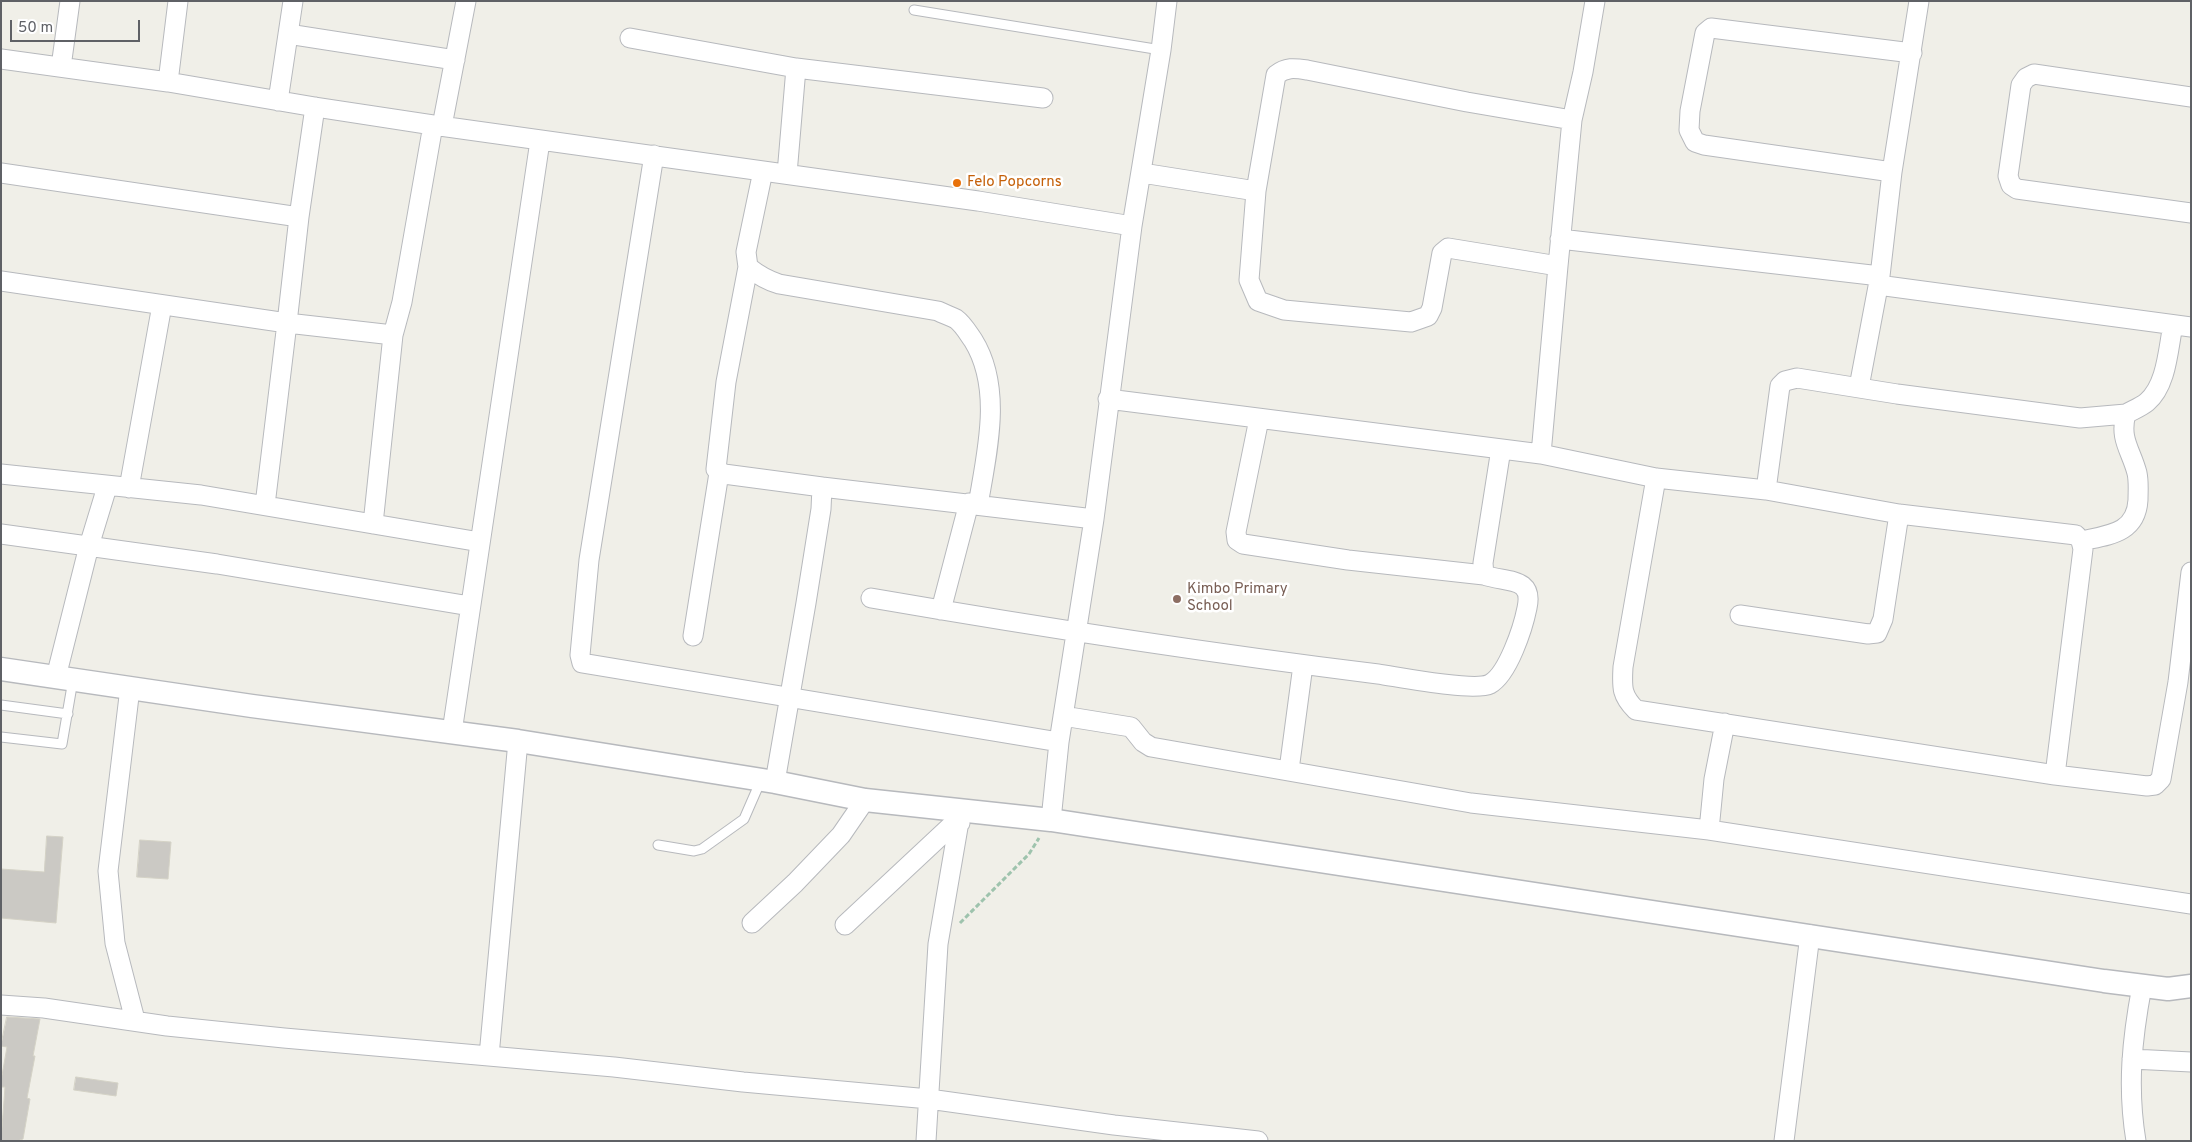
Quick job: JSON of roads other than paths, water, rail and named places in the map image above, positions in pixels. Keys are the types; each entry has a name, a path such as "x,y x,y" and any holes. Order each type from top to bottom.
{"street":[{"path":"61,67 70,1"},
{"path":"168,82 178,1"},
{"path":"278,101 293,1"},
{"path":"372,524 393,335 402,302 438,125 455,60 466,1"},
{"path":"1051,820 1059,742 1094,519 1108,399 1132,226 1161,50 1167,1"},
{"path":"1541,454 1572,120 1583,72 1595,1"},
{"path":"1859,388 1879,280 1892,172 1919,1"},
{"path":"1892,172 1695,142 1689,130 1690,111 1705,33 1711,28 1912,53"},
{"path":"288,34 455,60"},
{"path":"630,38 796,68 1043,98"},
{"path":"1,59 168,82 315,107 540,140 978,201 1132,226"},
{"path":"787,174 796,68"},
{"path":"1558,266 1448,248 1442,252 1432,308 1428,316 1411,322 1310,313 1266,305 1258,301 1249,280 1256,190 1276,75 1283,70 1292,68 1572,120"},
{"path":"2191,97 2034,74 2026,78 2021,85 2008,176 2011,185 2017,189 2191,213"},
{"path":"265,505 299,217 315,107"},
{"path":"452,732 540,140"},
{"path":"654,155 589,560 580,659 585,665 1059,742"},
{"path":"693,636 719,473 716,468 726,382 748,267 746,252 763,171"},
{"path":"1142,172 1256,190"},
{"path":"1,173 299,217"},
{"path":"1560,239 1879,280 2182,326 2156,392 2146,403 2126,414 2080,418 1797,378 1785,381 1780,386 1766,490"},
{"path":"748,267 766,280 779,284 938,311 957,320 968,332 979,349 990,391 990,414 974,504 941,610"},
{"path":"1,281 287,323 393,335"},
{"path":"129,488 162,305"},
{"path":"1108,399 1541,454 1656,478 1766,490 1899,514 2076,535 2081,540 2083,549 2055,775"},
{"path":"2081,540 2110,535 2125,529 2137,510 2139,486 2137,472 2124,437 2126,414"},
{"path":"871,598 1075,633 1302,665 1478,686 1489,685 1498,678 1506,666 1530,597 1526,587 1520,583 1496,580 1484,575 1348,560 1243,544 1237,540 1236,532 1259,419"},
{"path":"1484,575 1483,563 1501,449"},
{"path":"719,473 1094,519"},
{"path":"1,474 202,495 480,542"},
{"path":"1656,478 1623,667 1623,693 1628,703 1636,710 2055,775 2147,786 2155,785 2161,779 2178,682 2191,572"},
{"path":"65,678 89,546 108,486"},
{"path":"768,781 788,699 806,603 821,509 822,487"},
{"path":"1740,615 1868,634 1878,633 1883,619 1899,514"},
{"path":"1,534 217,564 470,606"},
{"path":"1289,770 1302,665"},
{"path":"1,669 518,742 768,781 961,817 1051,820 2142,986 2168,989 2191,986"},
{"path":"130,688 108,871 115,943 135,1020"},
{"path":"1063,716 1131,727 1142,742 1151,747 1471,803 1709,830 2191,904"},
{"path":"1709,830 1714,779 1724,723"},
{"path":"489,1056 518,742"},
{"path":"752,923 795,883 841,835 865,800"},
{"path":"845,925 961,817"},
{"path":"926,1141 938,944 961,817"},
{"path":"1784,1141 1810,935"},
{"path":"2136,1141 2131,1096 2133,1032 2142,986"},
{"path":"1,1005 44,1008 167,1026 274,1037 614,1067 743,1082 929,1099 1114,1125 1258,1141"},
{"path":"2132,1058 2191,1062"}],"lane":[{"path":"914,10 1161,50"},
{"path":"1,737 62,744 68,714 65,678"},
{"path":"1,705 68,714"},
{"path":"658,845 694,851 702,849 744,820 768,781"}],"place":[{"name":"Felo Popcorns","path":"957,183"},
{"name":"Kimbo Primary School","path":"1177,599"}]}
